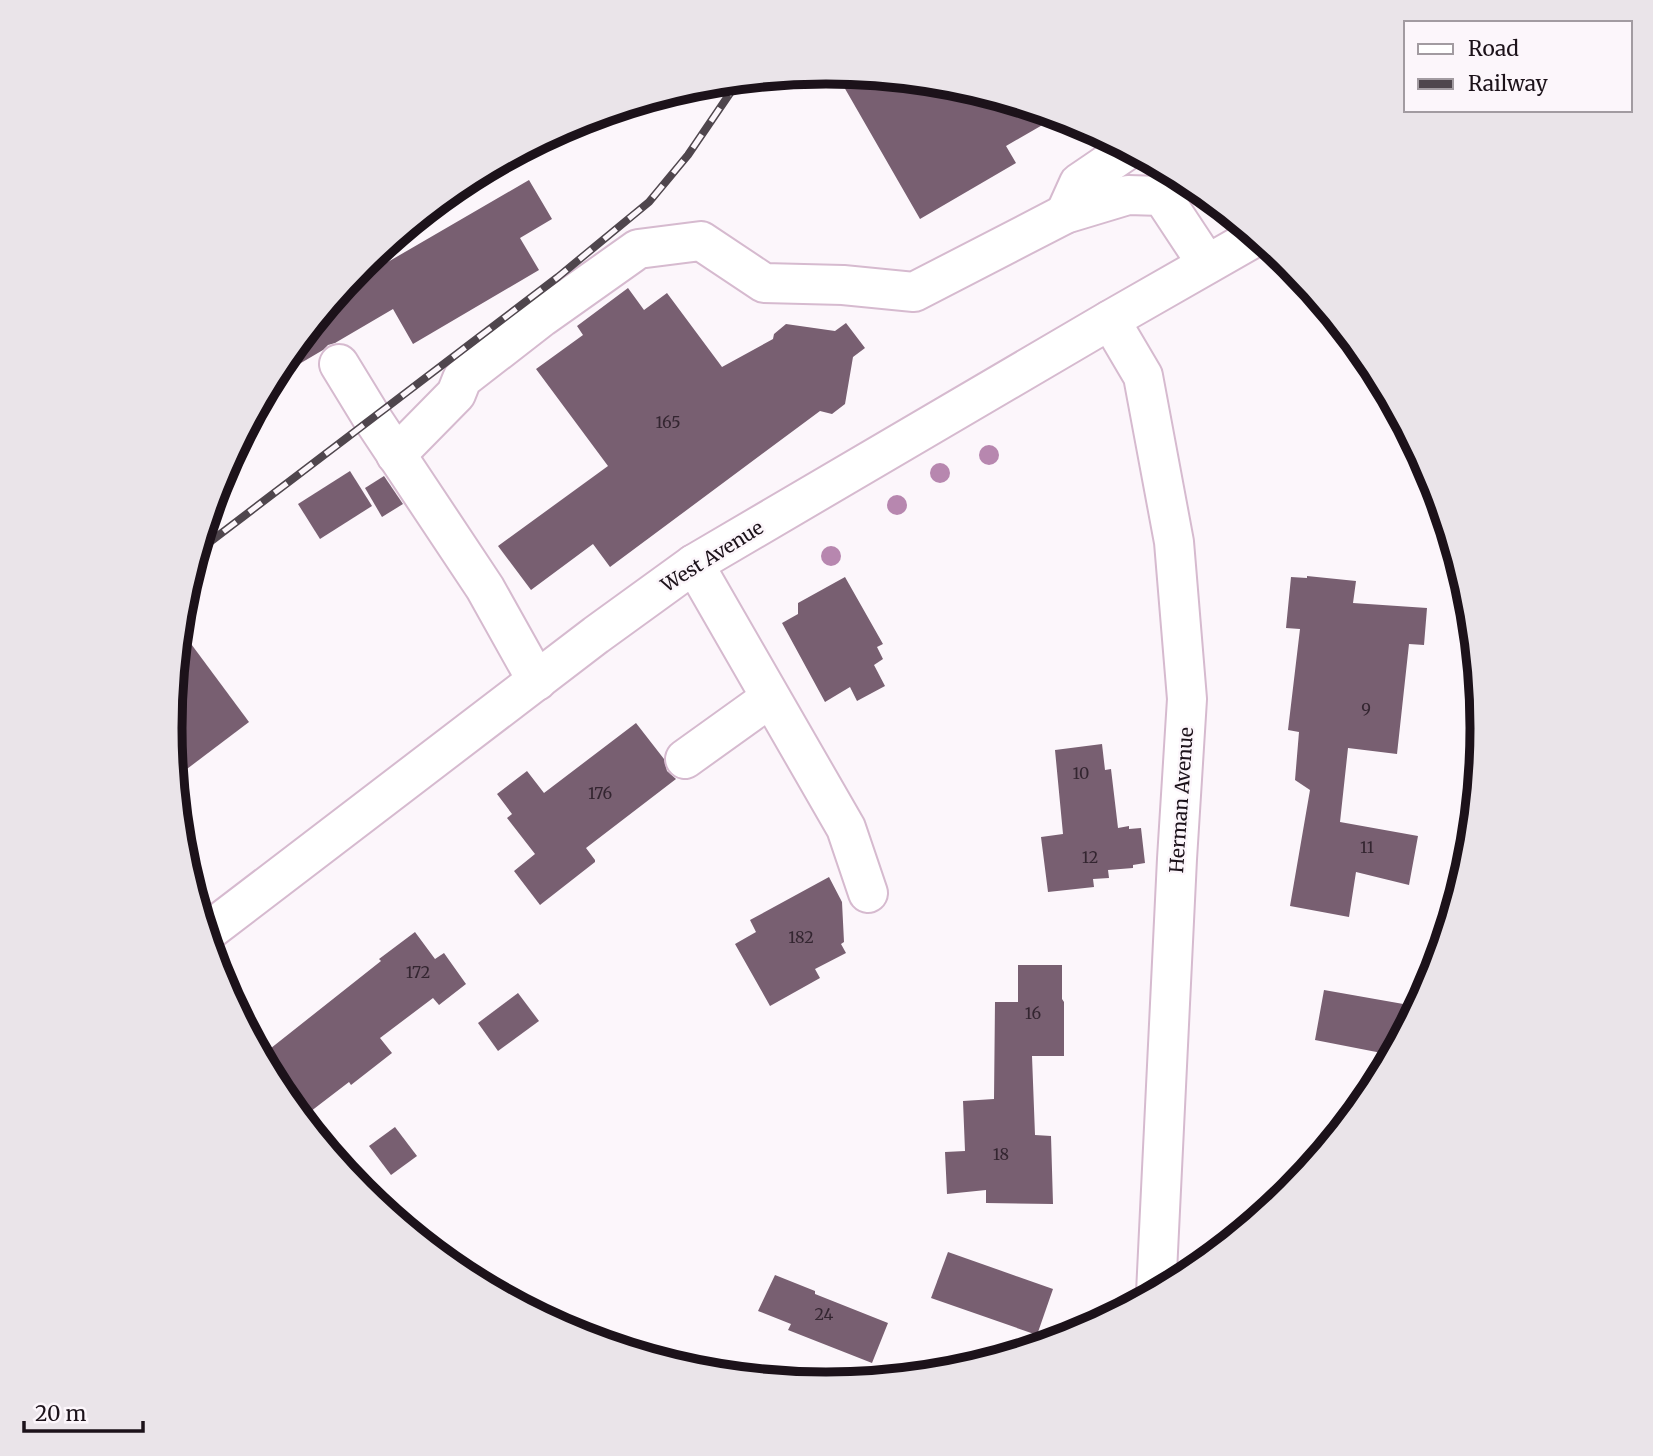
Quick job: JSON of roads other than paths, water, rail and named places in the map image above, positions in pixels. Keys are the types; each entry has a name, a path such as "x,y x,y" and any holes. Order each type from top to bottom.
{"main road":[{"path":"1065,214 1079,183 1120,155"},
{"path":"396,454 456,394 462,379 542,317 638,249 701,241 764,283 843,285 914,292 1065,214 1128,195 1162,196 1207,264"},
{"name":"West Avenue","path":"214,927 596,635 694,564 1248,241"},
{"name":"Herman Avenue","path":"1110,320 1143,376 1174,542 1187,699 1157,1281"},
{"path":"339,364 485,588 537,681"},
{"path":"694,564 846,828 868,893"},
{"path":"685,758 770,698"}],"railway":[{"path":"210,542 558,277 649,202 688,155 731,92"}]}
